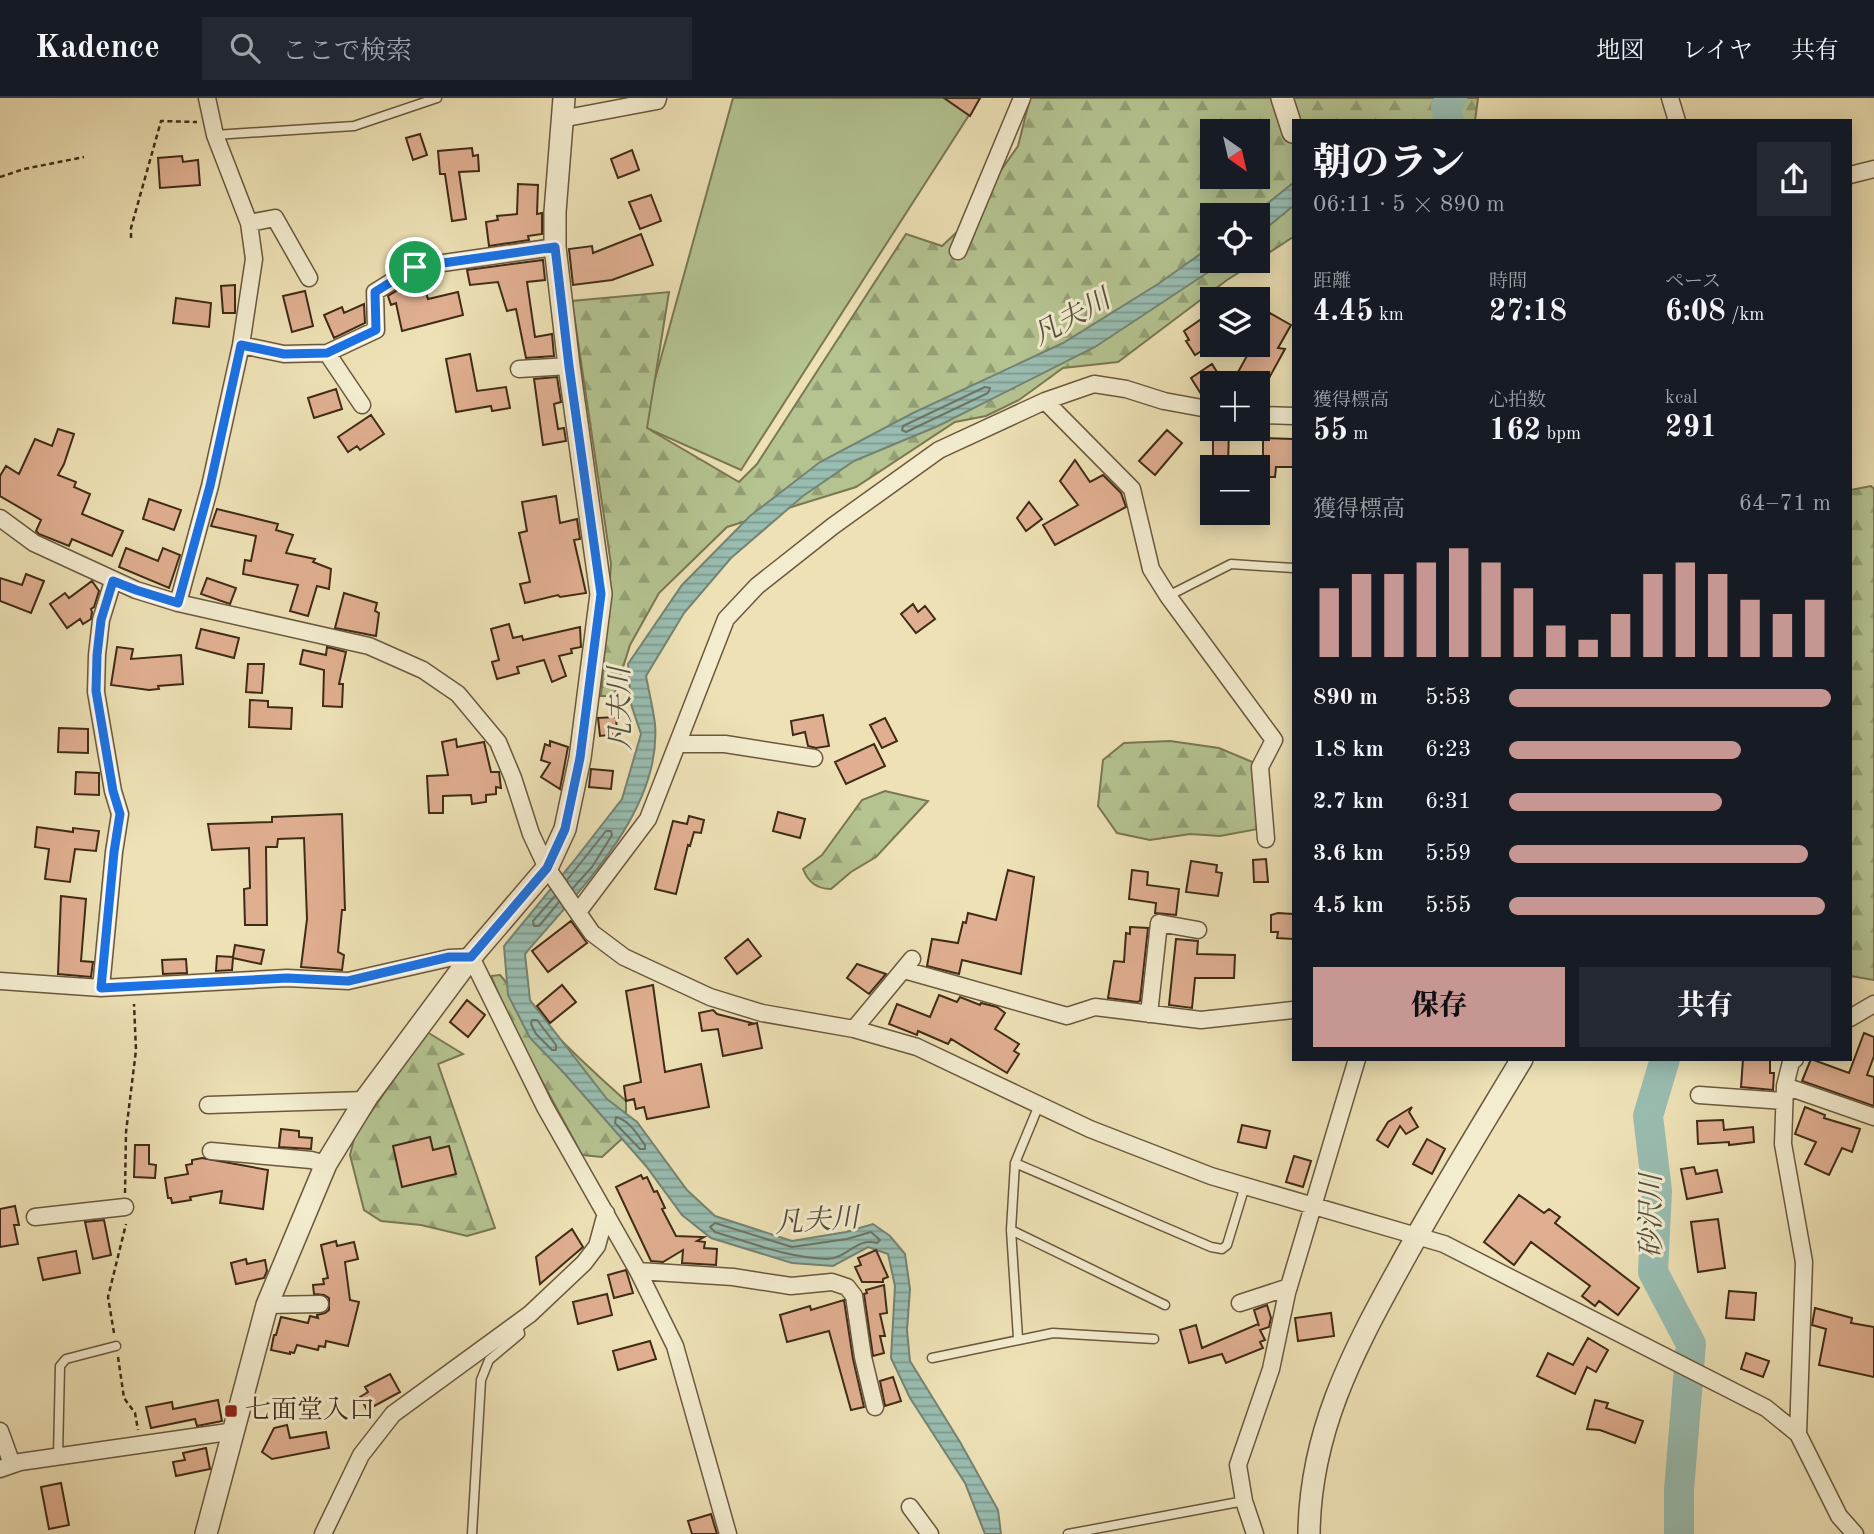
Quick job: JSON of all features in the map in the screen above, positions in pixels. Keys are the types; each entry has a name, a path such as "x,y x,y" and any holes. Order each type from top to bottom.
{"street":[{"path":"178,603 210,486 241,345 254,259 249,223 213,129 207,98"},
{"path":"206,1534 267,1305 326,1164 365,1100 471,957 547,868 565,829 580,758 601,594 555,247 563,108 657,101 658,98"},
{"path":"958,251 1022,98"},
{"path":"1282,98 1292,129"},
{"path":"1670,98 1675,119"},
{"path":"1852,174 1874,169"},
{"path":"249,223 275,218 309,278"},
{"path":"241,345 284,354 327,353 376,330 375,292 415,267 555,247"},
{"path":"327,353 362,405"},
{"path":"519,369 569,366"},
{"path":"578,912 648,819 726,619 757,586 833,526 939,450 1045,401 1094,384 1200,408"},
{"path":"1045,401 1132,489 1151,569 1274,740 1260,767 1266,839"},
{"path":"1270,415 1292,416"},
{"path":"0,518 34,543 136,590 178,603 369,646 423,670 458,694 498,742 531,834 547,868 592,933 624,957 710,996 762,1013 854,1029 917,1047 1090,1129 1211,1176 1444,1244 1766,1408 1798,1434 1839,1516 1854,1534"},
{"path":"101,988 120,814 113,791 98,705 97,655 101,620 113,581"},
{"path":"678,744 725,744 814,758"},
{"path":"1149,1014 1159,923 1198,930"},
{"path":"0,981 101,988 287,978 348,981 449,957 471,957"},
{"path":"471,957 545,1107 638,1271 675,1346 728,1534"},
{"path":"854,1029 908,964 1067,1016 1095,1007 1201,1020 1292,1010"},
{"path":"1853,1016 1874,1004"},
{"path":"1853,1016 1874,1021"},
{"path":"1255,1534 1244,1501 1238,1465 1271,1369 1289,1287 1356,1061"},
{"path":"1309,1534 1315,1465 1334,1399 1362,1336 1416,1236 1521,1061"},
{"path":"1792,1061 1784,1094 1783,1144 1804,1262 1798,1434"},
{"path":"1699,1095 1784,1094 1874,1116"},
{"path":"208,1105 365,1100"},
{"path":"211,1151 311,1160 326,1164"},
{"path":"35,1217 125,1207"},
{"path":"323,1534 361,1455 393,1415 518,1324 584,1263 597,1246 606,1213"},
{"path":"638,1271 733,1278 791,1286 832,1282 847,1287 854,1296 863,1357 876,1407"},
{"path":"1240,1303 1289,1287"},
{"path":"267,1305 320,1304"},
{"path":"0,1431 6,1467 58,1456 235,1431"},
{"path":"910,1507 930,1534"}],"lane":[{"path":"213,129 354,126 437,98"},
{"path":"1168,596 1231,564 1292,568"},
{"path":"1018,1338 1011,1230 1015,1163 1039,1105"},
{"path":"1015,1163 1222,1249 1227,1245 1245,1186"},
{"path":"1011,1230 1165,1305"},
{"path":"472,1534 481,1380 489,1360 520,1334 518,1324"},
{"path":"932,1358 1018,1338 1054,1333 1154,1339"},
{"path":"58,1456 61,1367 66,1359 116,1346"},
{"path":"1068,1534 1244,1501"}],"path":[{"path":"131,238 131,228 161,121 213,129"},
{"path":"0,177 24,169 85,157"}],"green space":[{"path":"733,98 980,98 741,470 642,426"},
{"path":"1030,98 1478,98 1475,119 1292,119 1292,238 1270,252 1270,203 1200,203 1200,273 1238,273 1218,287 1200,287 1200,300 1118,362 1063,368 1019,400 986,416 955,422 856,487 727,527 659,593 630,645 614,696 601,696 611,564 572,301 669,292 647,428 739,482 757,464 906,234 942,246 959,230 1018,146"},
{"path":"1871,486 1874,489 1874,980 1852,976 1852,490"},
{"path":"1170,741 1219,748 1257,764 1258,829 1220,836 1190,834 1150,840 1117,833 1098,806 1103,760 1124,743"},
{"path":"885,791 928,801 876,857 851,872 831,889 814,884 803,869 822,855 862,800"},
{"path":"500,975 561,1040 626,1101 626,1135 602,1157 582,1155 510,1022 491,976"},
{"path":"427,1032 463,1054 438,1064 495,1228 467,1236 421,1225 381,1221 364,1210 350,1155 355,1135"}],"water":[{"path":"1292,184 1292,207 1270,225 1268,203"},
{"path":"1200,254 1200,273 1207,273 1095,347 938,426 854,461 803,496 731,558 684,613 646,676 655,724 654,757 645,788 631,819 591,877 525,954 530,1000 607,1099 637,1122 687,1190 715,1216 792,1241 846,1232 873,1224 890,1236 905,1254 910,1289 907,1330 910,1361 998,1510 1001,1534 985,1534 965,1483 910,1398 891,1358 895,1286 888,1254 868,1247 833,1266 792,1263 711,1238 682,1215 646,1166 530,1038 508,995 504,946 622,799 641,734 631,704 628,664 682,585 750,516 820,462 913,413 1063,343 1158,284"}],"building":[{"path":"944,98 980,98 970,116"},
{"path":"420,134 427,155 413,160 406,138"},
{"path":"472,148 473,156 478,155 479,171 459,172 466,219 452,221 445,174 440,174 438,151"},
{"path":"632,150 639,170 618,178 611,159"},
{"path":"182,156 183,162 198,160 200,185 160,188 158,158"},
{"path":"518,184 538,185 537,214 542,213 542,234 528,236 529,240 489,246 486,222 498,220 497,216 517,214"},
{"path":"651,195 661,221 640,229 629,202"},
{"path":"641,234 653,265 612,280 573,285 569,249 592,246 593,253"},
{"path":"543,260 545,280 527,282 535,337 552,334 554,356 526,358 516,309 507,311 498,282 470,285 467,270"},
{"path":"419,277 428,299 458,292 463,315 402,331 396,303 391,305 388,296"},
{"path":"235,285 235,313 223,313 221,286"},
{"path":"305,291 313,326 292,332 283,296"},
{"path":"176,298 211,303 209,327 173,323"},
{"path":"364,304 365,323 334,338 324,315 342,307 344,313"},
{"path":"1270,313 1291,325 1278,348 1285,349 1270,376 1270,371 1239,371 1246,357 1270,357"},
{"path":"1200,320 1200,352 1195,355 1186,341 1189,340 1184,331"},
{"path":"470,354 477,391 506,387 510,408 492,411 491,406 456,412 446,359"},
{"path":"1212,364 1216,371 1202,371"},
{"path":"1200,372 1200,392 1191,378"},
{"path":"557,377 561,402 554,404 558,429 564,428 566,441 543,445 534,379"},
{"path":"336,389 342,409 314,418 308,398"},
{"path":"371,415 384,434 360,450 357,446 348,452 338,437"},
{"path":"58,429 74,434 58,475 76,482 74,487 90,494 82,514 123,531 112,556 72,539 69,546 39,534 36,531 41,520 0,496 0,476 6,466 19,474 35,439 52,446"},
{"path":"1167,430 1182,443 1155,475 1139,461"},
{"path":"1270,438 1292,439 1292,467 1276,467 1275,477 1270,477 1270,455 1263,455 1263,441 1270,441"},
{"path":"1213,441 1229,441 1228,455 1213,455"},
{"path":"1075,460 1090,482 1103,475 1121,493 1126,507 1055,545 1043,525 1078,505 1060,481"},
{"path":"556,496 560,523 577,519 580,539 574,540 586,593 560,597 558,595 525,603 520,584 530,582 519,533 527,531 522,502"},
{"path":"149,499 181,510 174,530 143,519"},
{"path":"1029,502 1042,519 1026,531 1017,518"},
{"path":"217,509 278,524 276,530 293,535 286,553 315,559 313,562 331,569 329,589 317,586 308,616 290,611 298,585 243,574 245,560 251,561 256,536 211,526"},
{"path":"126,548 158,561 163,548 180,555 169,588 119,567"},
{"path":"26,574 44,581 31,613 0,601 0,578 22,585"},
{"path":"207,578 236,588 230,604 201,594"},
{"path":"92,581 99,591 91,609 91,619 83,624 80,619 67,628 50,604 65,593 69,598"},
{"path":"344,593 377,603 375,611 379,613 376,636 335,628"},
{"path":"913,604 918,612 925,606 935,619 916,633 901,614"},
{"path":"509,624 513,638 522,636 523,640 580,627 581,647 571,649 572,653 559,656 566,676 552,682 544,660 517,667 519,673 497,679 492,662 499,660 491,629"},
{"path":"201,629 239,638 234,658 196,648"},
{"path":"117,647 133,649 131,659 181,655 183,684 158,686 159,689 149,690 111,685"},
{"path":"327,647 346,652 339,684 343,684 342,707 323,706 324,670 300,664 303,650 326,655"},
{"path":"248,664 264,664 262,693 246,692"},
{"path":"250,700 268,701 268,707 292,708 291,729 249,727"},
{"path":"823,715 829,746 808,746 805,732 793,735 791,721"},
{"path":"616,717 617,734 600,736 598,718"},
{"path":"885,718 897,741 882,748 870,725"},
{"path":"59,728 88,729 88,753 58,752"},
{"path":"456,739 457,747 484,742 491,772 499,772 501,788 496,787 496,794 486,795 486,802 472,804 471,795 443,796 443,813 429,813 427,776 448,775 442,742"},
{"path":"550,741 568,747 560,789 541,777 550,763 541,760 545,744 550,746"},
{"path":"874,744 885,766 846,784 835,762"},
{"path":"591,769 613,771 611,789 589,787"},
{"path":"76,772 99,773 99,795 75,794"},
{"path":"778,812 805,819 800,838 773,831"},
{"path":"342,814 345,910 342,910 338,952 344,955 342,970 301,967 307,919 304,838 278,839 277,847 266,847 267,925 245,925 244,889 250,888 249,848 212,850 208,824 272,822 272,817"},
{"path":"689,816 704,820 701,833 694,832 690,846 688,845 676,894 655,889 673,821 687,824"},
{"path":"37,827 73,832 73,828 99,831 96,851 75,849 70,882 45,879 49,849 35,847"},
{"path":"1266,859 1268,882 1254,882 1253,860"},
{"path":"1191,861 1217,865 1216,872 1222,873 1218,896 1186,892"},
{"path":"1008,870 1034,877 1021,974 962,960 959,974 927,966 932,939 958,943 968,913 996,920"},
{"path":"1132,870 1148,872 1147,885 1179,889 1176,915 1155,913 1156,903 1129,899"},
{"path":"61,896 86,899 81,961 93,962 91,977 58,974"},
{"path":"1292,914 1292,939 1277,938 1278,932 1271,932 1271,915"},
{"path":"571,921 587,943 548,972 532,951"},
{"path":"1130,927 1148,928 1140,1001 1137,1002 1108,998 1114,961 1124,962 1126,933 1130,934"},
{"path":"748,939 761,956 737,974 725,958"},
{"path":"1176,939 1198,941 1197,954 1235,955 1234,978 1195,978 1192,1008 1169,1005"},
{"path":"235,945 264,950 261,964 233,958 232,970 216,971 217,956 233,957"},
{"path":"186,959 187,973 163,974 162,960"},
{"path":"857,964 886,974 869,994 847,978"},
{"path":"562,985 576,1002 550,1023 537,1006"},
{"path":"653,985 665,1072 701,1064 709,1107 647,1119 644,1107 636,1109 634,1099 626,1101 624,1086 641,1082 626,991"},
{"path":"939,995 957,1002 960,997 980,1005 981,1003 997,1007 1005,1013 995,1029 1019,1044 1014,1051 1019,1054 1007,1073 951,1039 948,1044 918,1031 917,1035 889,1024 897,1004 930,1017"},
{"path":"467,1000 485,1015 468,1037 450,1022"},
{"path":"713,1010 717,1014 752,1023 748,1025 757,1023 762,1048 723,1056 718,1029 702,1031 699,1013"},
{"path":"1864,1033 1874,1037 1874,1056 1867,1075 1874,1077 1874,1106 1802,1081 1810,1061 1849,1073"},
{"path":"1743,1061 1770,1061 1770,1073 1774,1073 1773,1090 1741,1087"},
{"path":"1412,1107 1409,1112 1418,1127 1406,1134 1400,1126 1388,1147 1377,1140 1388,1122"},
{"path":"1805,1107 1825,1115 1824,1118 1860,1129 1852,1152 1842,1148 1829,1175 1805,1164 1816,1142 1795,1134"},
{"path":"1723,1120 1724,1130 1753,1127 1754,1142 1729,1145 1729,1142 1698,1144 1697,1121"},
{"path":"1242,1125 1270,1131 1266,1148 1238,1142"},
{"path":"281,1129 299,1131 299,1137 312,1138 311,1149 279,1147"},
{"path":"430,1137 433,1150 449,1146 456,1174 402,1187 393,1146"},
{"path":"1427,1139 1445,1149 1432,1174 1413,1164"},
{"path":"135,1145 149,1145 149,1164 156,1165 155,1178 134,1177"},
{"path":"1294,1156 1311,1161 1303,1187 1286,1182"},
{"path":"202,1158 268,1170 263,1209 220,1203 222,1191 172,1203 171,1198 168,1198 165,1178 188,1174 186,1165 192,1164 192,1160"},
{"path":"1694,1167 1696,1174 1717,1170 1722,1192 1687,1199 1681,1169"},
{"path":"641,1175 643,1179 647,1177 654,1192 657,1191 665,1208 662,1209 676,1236 704,1237 697,1241 705,1242 704,1248 717,1249 716,1265 682,1263 683,1250 663,1262 651,1261 616,1187"},
{"path":"1519,1195 1544,1213 1549,1209 1560,1217 1555,1223 1639,1288 1618,1315 1599,1301 1595,1306 1582,1296 1590,1286 1531,1242 1514,1265 1484,1242"},
{"path":"15,1206 19,1225 14,1225 18,1244 0,1247 0,1209"},
{"path":"1718,1219 1725,1268 1698,1272 1691,1222"},
{"path":"104,1220 111,1255 93,1259 85,1222"},
{"path":"572,1229 583,1247 540,1284 536,1257"},
{"path":"336,1241 337,1246 354,1242 358,1259 345,1262 350,1300 359,1302 348,1346 326,1341 325,1347 319,1346 318,1350 297,1345 294,1353 290,1354 271,1350 281,1317 308,1323 310,1316 318,1318 317,1315 329,1310 329,1298 314,1294 313,1285 324,1284 323,1279 328,1278 321,1245"},
{"path":"876,1250 888,1277 883,1279 883,1282 862,1282 855,1267 861,1265 858,1258"},
{"path":"76,1251 80,1273 43,1280 38,1258"},
{"path":"246,1259 247,1264 265,1260 267,1271 264,1278 236,1284 231,1263"},
{"path":"626,1270 633,1293 614,1298 608,1275"},
{"path":"884,1285 887,1313 880,1314 885,1336 880,1336 884,1353 873,1356 864,1294 867,1293 866,1290"},
{"path":"1729,1291 1756,1293 1754,1320 1726,1318"},
{"path":"607,1294 612,1315 578,1324 573,1302"},
{"path":"844,1300 864,1407 851,1410 829,1331 787,1342 780,1315 810,1306 811,1310"},
{"path":"1267,1305 1271,1318 1269,1327 1260,1330 1265,1340 1260,1342 1263,1348 1226,1363 1222,1354 1189,1363 1180,1330 1196,1325 1202,1348 1258,1324 1259,1326 1254,1310"},
{"path":"1815,1308 1852,1318 1851,1323 1874,1327 1874,1377 1819,1365 1826,1329 1812,1325"},
{"path":"1331,1313 1334,1336 1298,1341 1295,1318"},
{"path":"1588,1338 1608,1350 1596,1372 1587,1367 1575,1394 1537,1376 1548,1353 1573,1365"},
{"path":"650,1341 656,1359 618,1370 613,1351"},
{"path":"1746,1353 1769,1361 1763,1377 1741,1369"},
{"path":"390,1374 400,1392 367,1410 360,1397 368,1392 365,1387"},
{"path":"893,1377 901,1401 885,1406 880,1381"},
{"path":"218,1400 222,1421 197,1426 195,1419 151,1428 146,1407 172,1402 173,1409"},
{"path":"1595,1400 1608,1403 1606,1408 1643,1421 1635,1443 1600,1430 1587,1429"},
{"path":"287,1425 290,1438 326,1432 329,1448 272,1459 262,1452 274,1428"},
{"path":"206,1448 210,1469 176,1476 173,1462 185,1460 183,1453"},
{"path":"61,1483 69,1525 49,1529 41,1487"},
{"path":"711,1514 717,1534 692,1534 688,1521"}],"waterway":[{"name":"砂沢川","path":"1449,119 1446,107 1452,98"},
{"name":"砂沢川","path":"1664,1061 1648,1116 1657,1191 1653,1272 1691,1344 1679,1490 1679,1534"}],"place":[{"name":"七面堂入口","path":"231,1411"}],"route":[{"path":"555,247 601,594 580,758 565,829 558,847 547,868 471,957 449,957 348,981 287,978 132,984 101,988 120,814 104,746 96,691 101,620 113,581 178,603 210,486 241,345 284,354 327,353 376,330 375,292 415,267 555,247"}],"water label":[{"name":"凡夫川","path":"1072,319"},
{"name":"凡夫川","path":"622,709"},
{"name":"凡夫川","path":"817,1222"}]}
